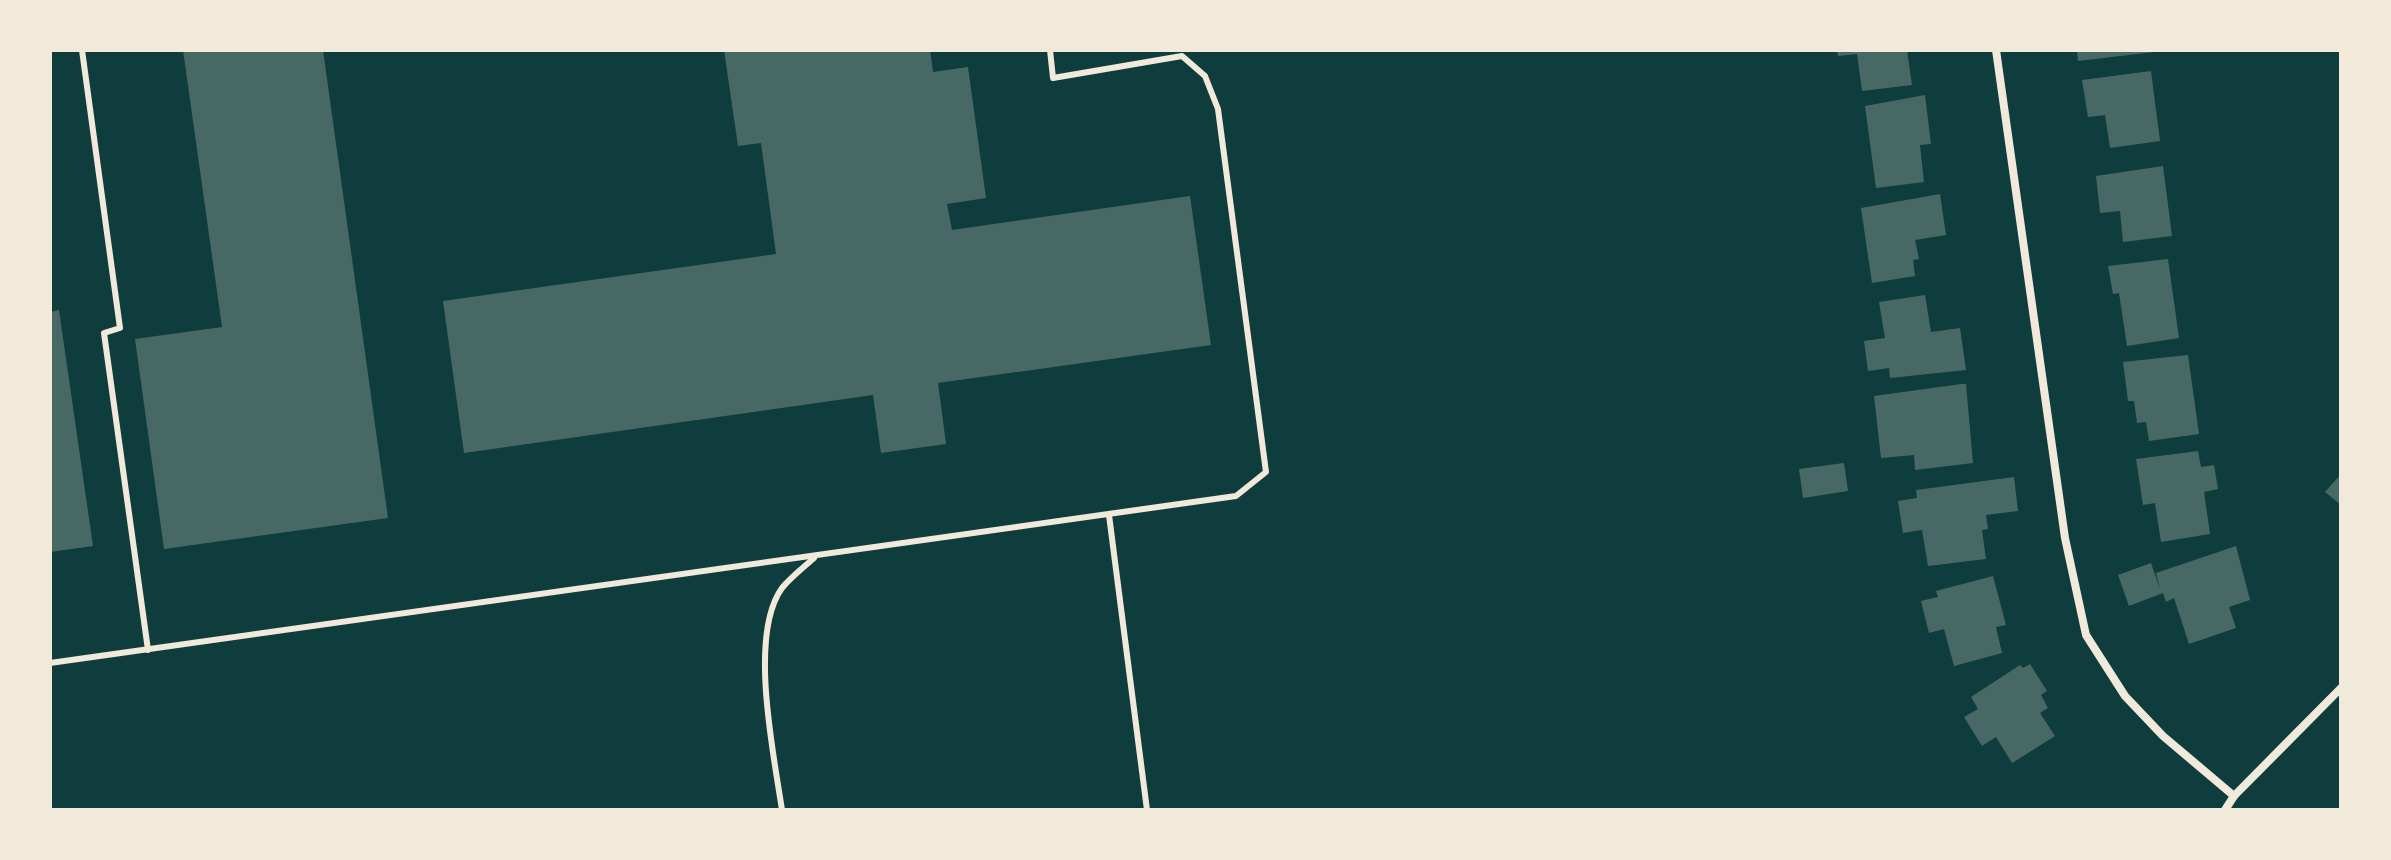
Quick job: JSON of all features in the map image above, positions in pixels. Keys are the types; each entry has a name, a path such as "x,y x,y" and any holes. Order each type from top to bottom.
{"street":[{"path":"1996,50 2065,538 2086,635 2125,696 2163,736 2234,796"},
{"path":"2225,810 2234,796 2341,688"}],"lane":[{"path":"82,50 120,328 104,333 148,650"},
{"path":"50,663 814,558 1236,496 1266,472 1218,109 1205,76 1182,53 1053,78 1050,50"},
{"path":"1109,515 1147,810"},
{"path":"782,810 768,712 765,636 781,590 814,558"}],"building":[{"path":"183,50 323,50 388,518 164,549 135,339 222,327"},
{"path":"724,50 930,50 933,72 968,67 986,198 947,204 952,230 1190,196 1211,345 938,383 946,444 881,453 873,395 464,453 443,301 776,254 761,143 738,146"},
{"path":"1837,50 1907,50 1912,85 1862,91 1857,54 1838,56"},
{"path":"2077,50 2154,50 2154,52 2078,61"},
{"path":"2151,71 2160,141 2110,148 2105,115 2088,117 2082,80"},
{"path":"1925,95 1931,144 1920,145 1924,182 1876,188 1865,106"},
{"path":"2163,166 2172,236 2123,242 2120,211 2100,213 2096,176"},
{"path":"1940,194 1946,235 1915,240 1919,259 1913,260 1915,276 1872,283 1861,208"},
{"path":"2168,259 2179,338 2127,346 2119,293 2113,294 2108,266"},
{"path":"1925,295 1931,332 1960,328 1966,370 1890,378 1889,368 1868,371 1864,341 1885,338 1879,302"},
{"path":"59,310 93,546 50,552 50,312"},
{"path":"2188,355 2199,434 2149,441 2146,422 2137,423 2134,401 2128,401 2123,362"},
{"path":"1966,384 1973,463 1915,470 1914,455 1881,458 1874,396"},
{"path":"2198,451 2201,467 2214,465 2218,489 2204,492 2210,534 2161,542 2155,503 2143,505 2136,459"},
{"path":"1844,463 1848,491 1803,498 1799,469"},
{"path":"2341,474 2341,505 2325,492"},
{"path":"2014,477 2018,511 1986,515 1988,529 1982,530 1986,559 1928,566 1922,530 1903,533 1898,501 1917,498 1916,490"},
{"path":"2236,546 2250,600 2229,607 2236,628 2189,644 2174,598 2166,602 2163,593 2129,606 2118,575 2151,563 2160,589 2156,573"},
{"path":"1993,576 2006,625 1996,627 2002,653 1954,666 1944,629 1929,633 1921,601 1938,597 1936,591"},
{"path":"2030,664 2047,691 2041,695 2048,708 2040,713 2055,736 2012,763 1996,737 1982,746 1964,717 1978,709 1971,697 2020,665 2023,668"}]}
